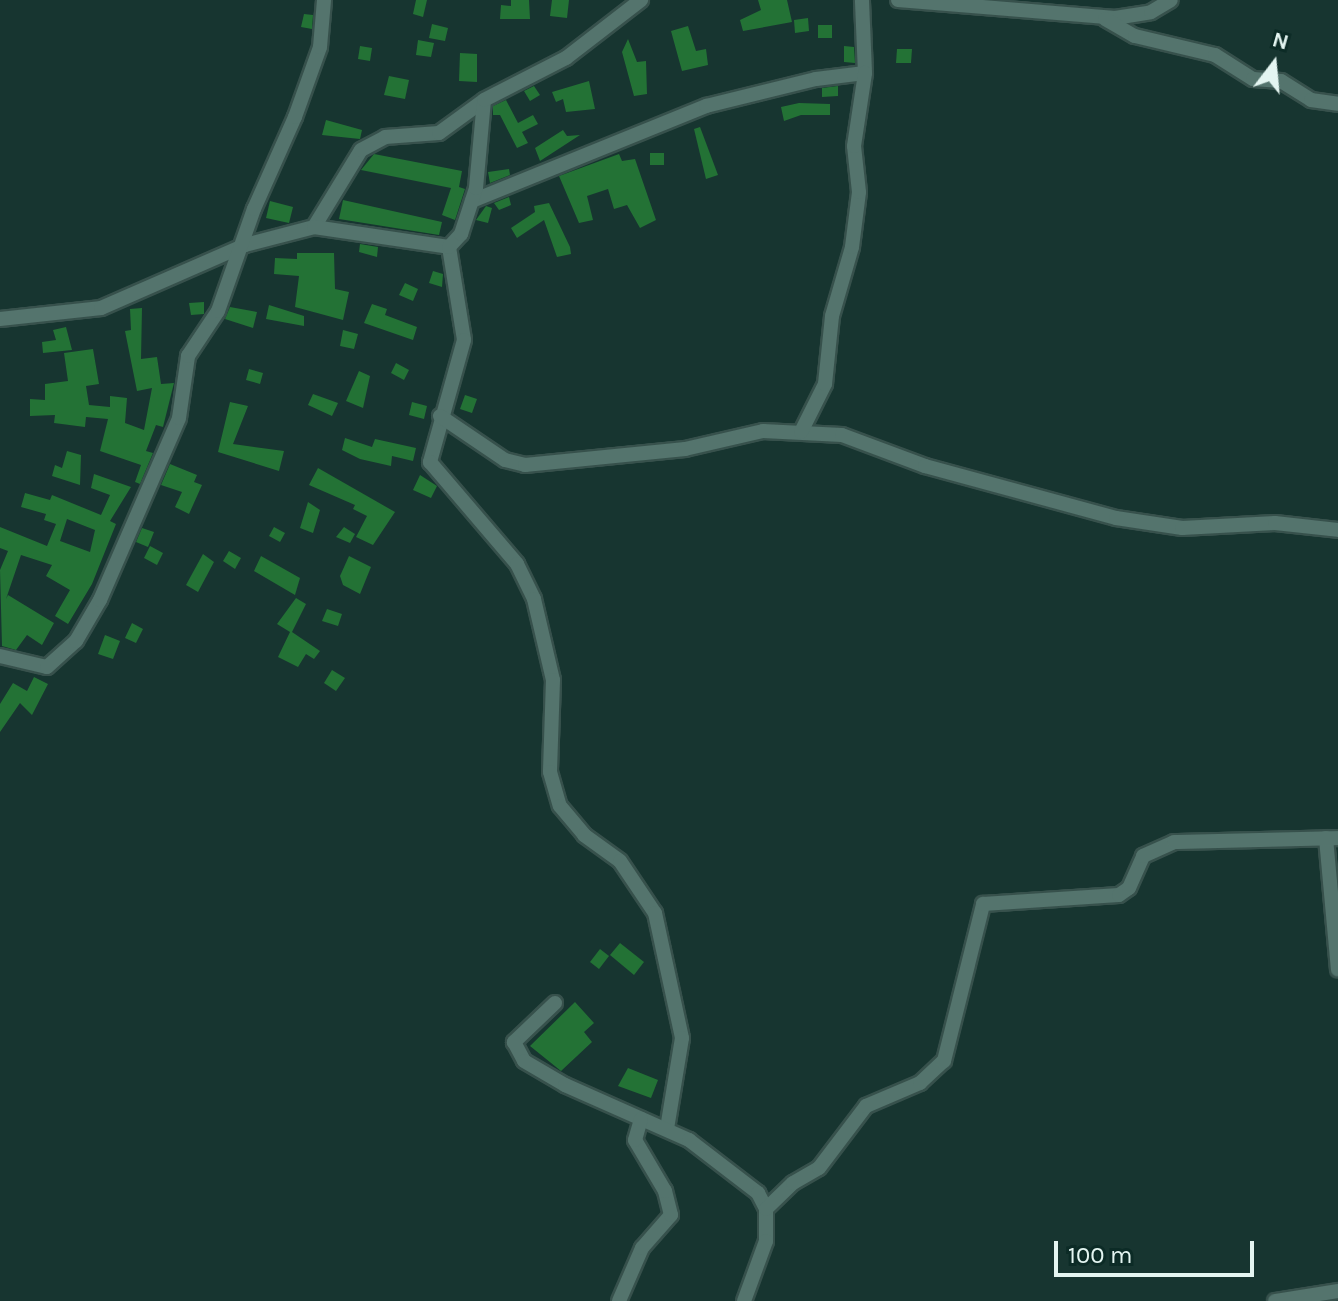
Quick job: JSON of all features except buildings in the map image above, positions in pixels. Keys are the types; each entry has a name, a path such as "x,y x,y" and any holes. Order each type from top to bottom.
{"street":[{"path":"0,656 47,667 84,629 179,418 188,356 218,311 245,245 254,209 316,60 324,0"},
{"path":"314,227 361,150 385,137 439,133 484,100 566,58 641,0"},
{"path":"801,432 825,384 832,316 852,247 859,192 854,146 865,73 862,0"},
{"path":"898,0 1101,17 1138,16 1171,0"},
{"path":"1101,17 1135,36 1215,55 1253,79 1281,81 1311,100 1338,104"},
{"path":"472,201 706,106 816,79 865,73"},
{"path":"449,247 461,234 472,201 484,100"},
{"path":"0,319 101,308 245,245 314,227 449,247"},
{"path":"449,247 464,340 429,454 433,469 500,542 534,599 553,680 550,772 560,806 584,835 626,868 655,913 682,1038 667,1129"},
{"path":"440,416 505,460 525,465 685,449 763,431 801,432 850,437 925,466 1116,518 1182,528 1275,523 1338,530"},
{"path":"766,1209 793,1183 819,1168 866,1106 920,1083 944,1061 983,904 1119,895 1129,888 1143,856 1174,842 1332,838 1338,969"},
{"path":"555,1003 520,1033 516,1053 539,1072 667,1129 740,1174 766,1209 762,1262 744,1301"},
{"path":"619,1301 642,1248 671,1215 665,1191 635,1140 641,1119"},
{"path":"1275,1301 1338,1291"}]}
